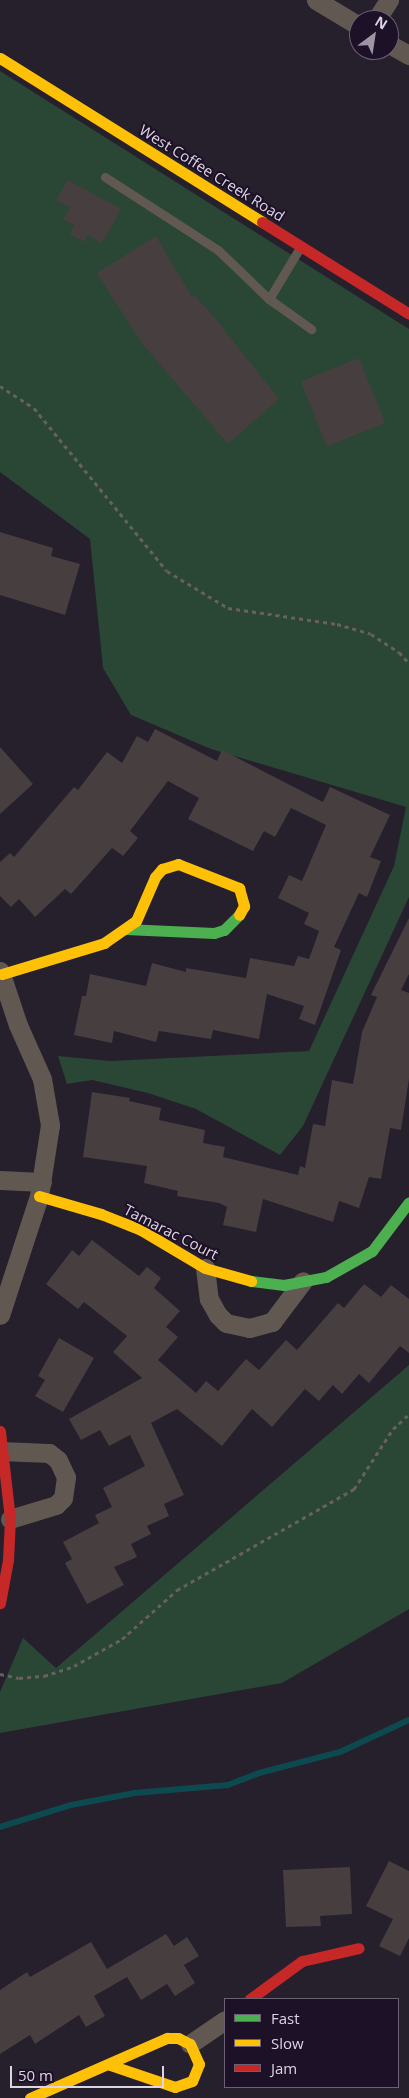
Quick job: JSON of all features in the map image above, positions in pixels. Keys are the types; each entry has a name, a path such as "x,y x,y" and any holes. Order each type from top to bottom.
{"street":[{"path":"316,0 349,20"},
{"name":"West Coffee Creek Road","path":"0,58 409,314"},
{"path":"0,1315 40,1189 50,1125 42,1078 18,1025 1,972 104,943 126,928 136,922 162,868 178,864 233,883 239,888 244,906 236,920 224,930 214,933 126,928"},
{"path":"0,1180 40,1189"},
{"name":"Tamarac Court","path":"40,1189 141,1230 205,1268 239,1280 284,1285 326,1276 372,1251 409,1202"},
{"path":"205,1268 209,1299 218,1315 226,1323 249,1328 272,1322 304,1281"},
{"path":"0,1431 1,1450 9,1487 10,1520 8,1560 0,1603"},
{"path":"1,1450 49,1453 58,1460 66,1477 63,1498 56,1505 10,1520"},
{"path":"251,1998 302,1961 359,1948"},
{"path":"190,2044 224,2021"},
{"path":"30,2098 110,2065 167,2038 178,2038 190,2044 198,2064 192,2081 185,2086 175,2087 141,2078 110,2065"}],"lane":[{"path":"105,177 218,250 269,299 311,329"},
{"path":"269,299 300,246"}],"path":[{"path":"0,386 34,408 167,571 228,608 337,624 371,634 399,652 409,663"},
{"path":"0,1674 19,1678 44,1676 74,1666 122,1639 138,1628 177,1590 354,1489 383,1443 409,1414"}],"green space":[{"path":"0,71 409,329 409,897 303,1126 280,1155 196,1109 148,1093 92,1080 67,1084 58,1056 110,1061 309,1051 394,866 406,807 211,749 131,715 103,668 90,539 0,472"},
{"path":"409,1365 409,1609 282,1683 0,1733 0,1692 23,1638 56,1668"}],"building":[{"path":"68,180 121,209 102,243 88,235 84,242 70,234 74,225 63,219 70,207 56,200"},
{"path":"156,236 192,297 194,295 211,313 279,399 228,444 141,342 97,273"},
{"path":"359,358 385,423 327,447 301,382"},
{"path":"0,532 53,548 51,556 80,564 65,615 0,595"},
{"path":"155,729 217,761 222,750 323,802 330,787 390,815 370,857 381,861 367,897 359,893 334,947 341,950 315,1025 299,1019 304,1006 267,994 259,1039 213,1030 211,1039 159,1031 156,1042 114,1031 112,1043 74,1035 82,996 86,996 90,974 146,986 152,963 186,972 186,968 246,978 250,958 294,966 298,956 309,959 319,931 304,924 309,913 278,898 289,875 302,881 326,825 291,808 275,837 264,831 253,851 188,819 199,798 168,781 130,831 138,838 123,856 112,848 71,894 65,889 35,917 19,899 11,907 0,896 0,862 10,853 14,857 74,787 78,790 107,752 122,763 137,736 148,742"},
{"path":"0,747 33,784 0,814"},
{"path":"409,918 409,974 401,990 409,993 409,1079 401,1130 390,1128 381,1179 369,1177 359,1208 339,1201 333,1222 263,1199 256,1232 223,1225 227,1207 219,1203 177,1196 178,1191 144,1183 147,1166 83,1157 92,1092 130,1098 129,1101 161,1108 159,1120 205,1130 203,1143 225,1147 223,1157 298,1175 300,1166 305,1168 313,1124 325,1126 332,1080 353,1084 362,1032 377,997 371,995"},
{"path":"92,1240 139,1276 147,1267 161,1278 154,1288 180,1311 166,1327 178,1337 158,1360 196,1393 206,1381 218,1391 246,1359 259,1370 286,1340 297,1350 338,1303 344,1308 364,1284 381,1297 391,1285 409,1299 409,1353 400,1346 369,1383 359,1374 342,1394 333,1385 319,1401 305,1389 272,1427 252,1409 222,1446 177,1409 151,1423 184,1495 164,1504 169,1516 147,1526 151,1534 131,1544 137,1557 114,1567 124,1585 87,1604 65,1563 72,1559 63,1542 99,1523 95,1515 112,1507 103,1488 145,1466 130,1435 109,1446 100,1430 81,1440 69,1419 142,1378 113,1352 127,1336 84,1302 78,1309 46,1284 72,1250 79,1256"},
{"path":"59,1338 94,1358 63,1412 35,1396 45,1380 38,1376"},
{"path":"389,1861 409,1871 409,1938 400,1956 379,1946 393,1919 366,1906"},
{"path":"350,1867 352,1914 320,1916 321,1926 286,1927 283,1870"},
{"path":"166,1934 174,1946 187,1937 199,1956 184,1965 195,1983 175,1996 167,1984 141,2000 127,1977 94,1996 105,2016 86,2027 79,2015 35,2044 30,2035 0,2054 0,1990 27,1972 30,1977 91,1942 107,1969"}],"waterway":[{"path":"0,1827 71,1805 135,1793 228,1785 259,1773 340,1752 409,1720"}],"traffic: fast":[{"path":"125,929 214,933 224,930 239,915"},
{"path":"251,1281 284,1285 326,1277 372,1251 409,1202"}],"traffic: slow":[{"path":"0,58 262,222"},
{"path":"2,974 104,943 136,921 155,877 162,869 178,864 239,888 244,906 239,915"},
{"path":"39,1196 101,1214 141,1230 205,1268 251,1281"},
{"path":"30,2098 167,2038 178,2038 190,2044 199,2064 192,2081 175,2087 110,2065"}],"traffic: jam":[{"path":"262,222 409,314"},
{"path":"0,1431 10,1519 8,1560 0,1603"},
{"path":"251,1998 302,1961 359,1948"}]}
